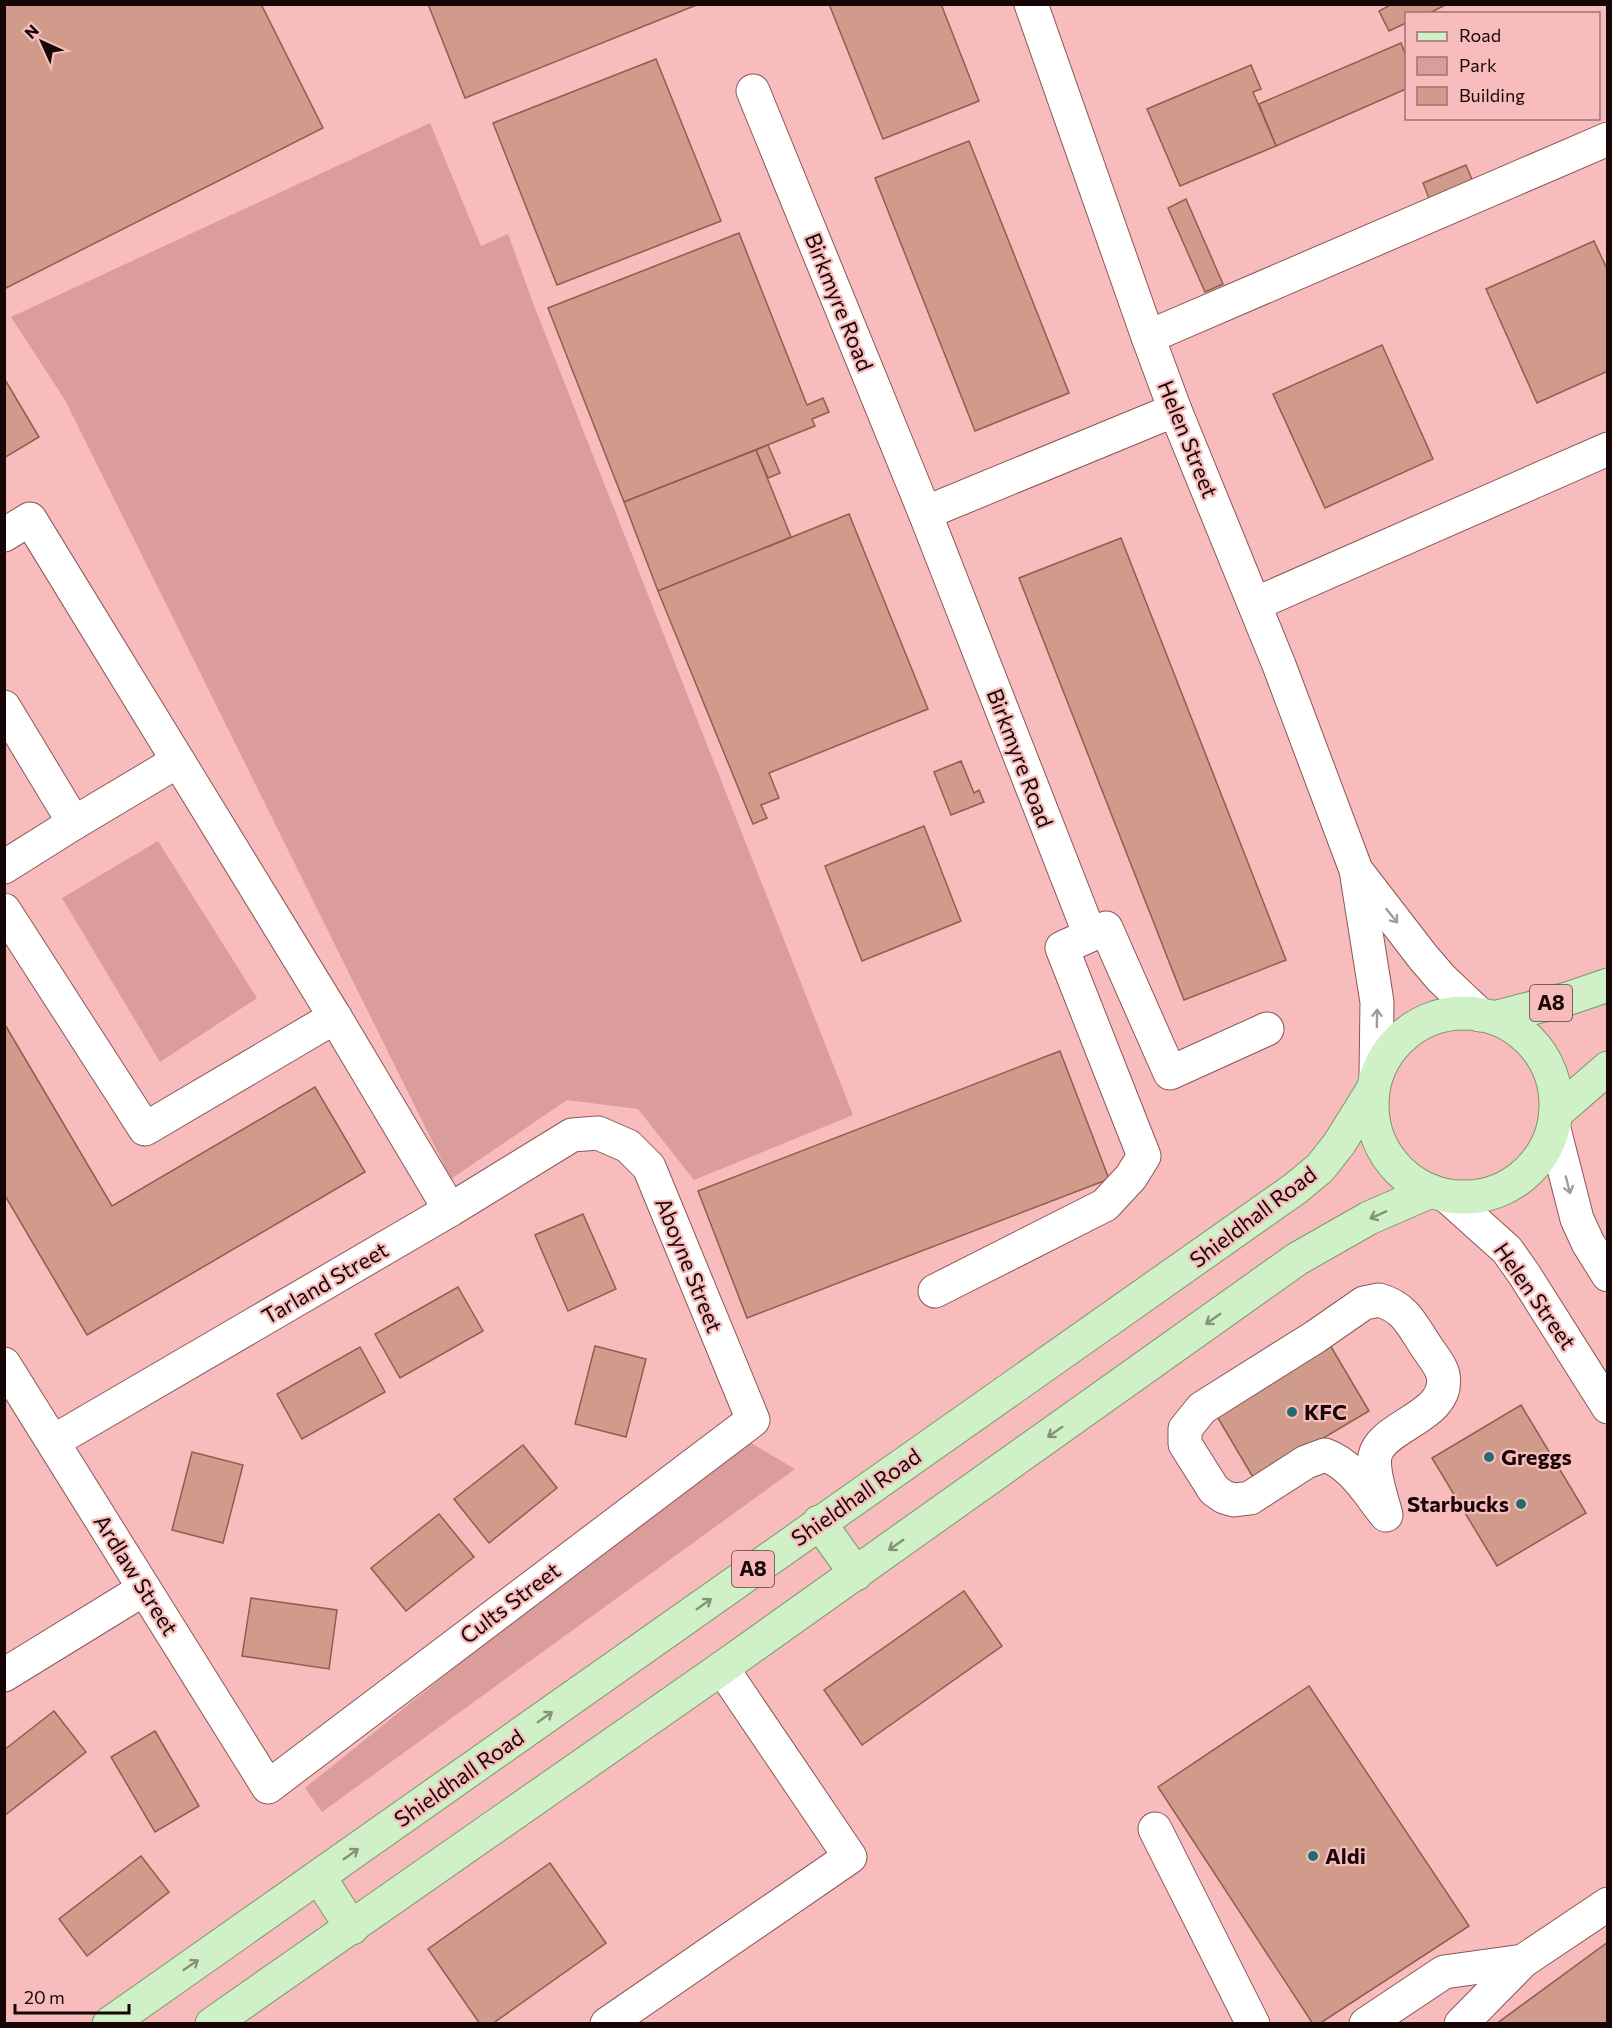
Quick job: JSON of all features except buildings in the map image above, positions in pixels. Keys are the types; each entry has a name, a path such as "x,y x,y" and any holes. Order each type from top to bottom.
{"main road":[{"name":"A8","path":"1487,1017 1567,999 1608,985"},
{"path":"1466,1013 1487,1017 1520,1031 1540,1052 1553,1081 1555,1121 1548,1144 1530,1170 1504,1188 1473,1197 1440,1194 1413,1182 1389,1160 1376,1134 1372,1105 1374,1084 1390,1050 1411,1030 1437,1017 1466,1013"},
{"path":"1555,1121 1608,1068"},
{"name":"Shieldhall Road","path":"109,2024 1296,1188 1320,1168 1333,1152 1374,1084"},
{"path":"212,2024 856,1574 1298,1259 1369,1218 1440,1194"},
{"path":"819,1522 856,1574"},
{"path":"319,1878 352,1928"}],"street":[{"name":"Helen Street","path":"1032,4 1175,410 1280,665 1356,870 1377,1002 1374,1084"},
{"name":"Birkmyre Road","path":"753,91 925,513 1090,935"},
{"path":"1148,337 1608,140"},
{"path":"925,513 1175,410"},
{"path":"1254,604 1608,449"},
{"path":"4,535 30,519 335,1017 450,1210"},
{"path":"4,707 74,823"},
{"path":"4,867 178,761"},
{"name":"Helen Street","path":"1356,870 1435,971 1487,1017"},
{"path":"4,910 145,1129 335,1017"},
{"path":"935,1291 1105,1205 1131,1177 1144,1156 1062,948 1106,928 1170,1073 1267,1029"},
{"path":"1555,1121 1577,1219 1588,1243 1608,1275"},
{"name":"Tarland Street","path":"54,1441 450,1210 572,1135 598,1133"},
{"name":"Aboyne Street","path":"598,1133 628,1146 649,1167 753,1420"},
{"name":"Helen Street","path":"1440,1194 1469,1214 1507,1250 1608,1407"},
{"path":"1379,1300 1393,1304 1405,1314 1443,1373 1443,1387 1436,1401 1381,1444 1375,1455 1386,1515 1350,1470 1337,1460 1325,1455 1306,1462 1250,1498 1234,1500 1224,1497 1214,1490 1185,1444 1185,1429 1202,1408 1315,1337 1364,1302 1379,1300"},
{"name":"Ardlaw Street","path":"4,1364 268,1787"},
{"name":"Cults Street","path":"268,1787 753,1420"},
{"path":"4,1675 144,1588"},
{"path":"607,2024 850,1857 722,1668"},
{"path":"1155,1829 1253,2024"},
{"path":"1461,2024 1523,1961 1608,1904"},
{"path":"1366,2024 1444,1972 1523,1961"}],"green space":[{"path":"430,123 481,246 508,234 533,303 853,1115 694,1180 638,1109 567,1100 451,1179 65,400 11,317"},
{"path":"158,841 257,998 160,1062 62,898"},
{"path":"741,1437 795,1469 322,1812 305,1788"}],"place":[{"name":"KFC","path":"1292,1412"},
{"name":"Greggs","path":"1489,1457"},
{"name":"Starbucks","path":"1521,1504"},
{"name":"Aldi","path":"1313,1856"}]}
